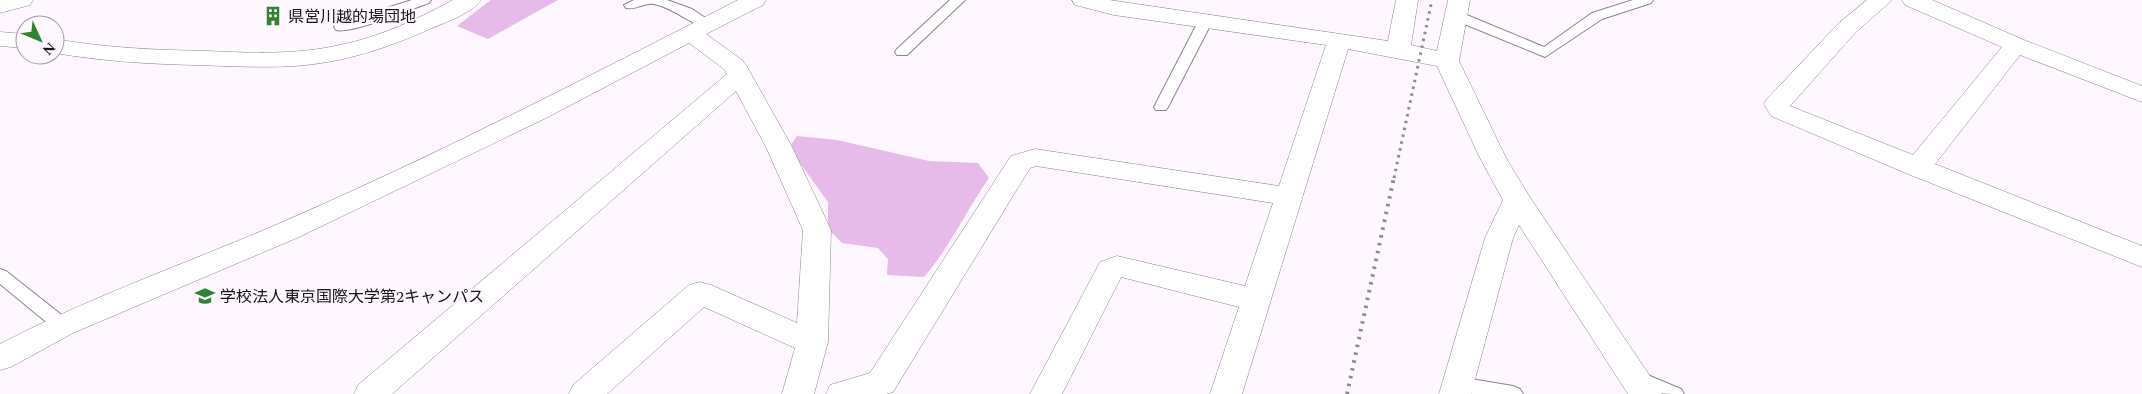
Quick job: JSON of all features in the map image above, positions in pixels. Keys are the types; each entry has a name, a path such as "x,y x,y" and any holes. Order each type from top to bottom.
{"street":[{"path":"0,6 22,0"},
{"path":"65,48 87,52 150,57 242,60 296,59 346,52 382,42 470,0"},
{"path":"0,358 62,325 289,230 535,114 700,30 754,0"},
{"path":"1083,0 1114,8 1339,40 1447,61"},
{"path":"1398,50 1407,0"},
{"path":"1881,0 1847,28 1776,104 1780,111 1917,168 2142,257"},
{"path":"1913,0 2016,45 2142,95"},
{"path":"1458,8 1447,61 1492,158 1517,200 1640,385"},
{"path":"700,30 734,65 779,147 817,230 812,342 798,394"},
{"path":"0,39 15,40"},
{"path":"1226,394 1339,40"},
{"path":"1917,168 2016,45"},
{"path":"370,394 739,76"},
{"path":"842,394 881,383 1020,162 1035,156 1290,197"},
{"path":"1457,389 1499,238 1517,200"},
{"path":"1046,394 1110,269 1117,266 1256,300"},
{"path":"584,394 700,293 812,342"}],"lane":[{"path":"342,26 382,15 424,0"},
{"path":"630,5 649,0"},
{"path":"655,0 687,12 700,30"},
{"path":"902,52 958,0"},
{"path":"1458,8 1545,53 1598,16 1646,0"},
{"path":"1161,108 1205,22"},
{"path":"0,275 62,325"},
{"path":"1640,385 1674,394"},
{"path":"1457,389 1512,394"}],"shaded area":[{"path":"491,0 558,0 488,39 457,26"},
{"path":"797,136 837,140 929,161 978,163 989,178 942,254 924,277 887,275 888,259 878,248 842,243 828,229 828,202 789,148"}],"railway":[{"path":"1394,178 1432,0"},
{"path":"1347,394 1394,177"}],"place":[{"name":"県営川越的場団地","path":"273,16"},
{"name":"学校法人東京国際大学第2キャンパス","path":"205,296"}]}
